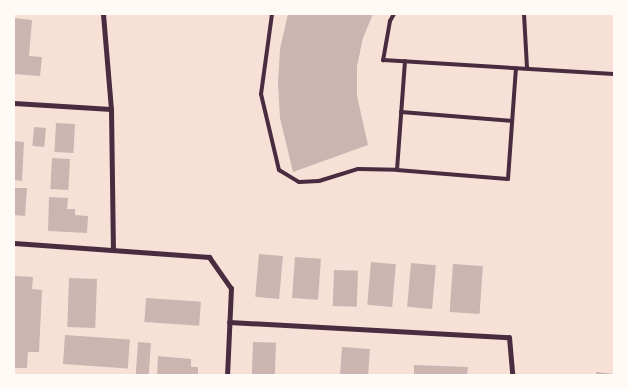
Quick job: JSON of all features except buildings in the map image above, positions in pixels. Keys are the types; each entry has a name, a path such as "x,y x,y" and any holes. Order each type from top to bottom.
{"street":[{"path":"102,14 111,108 112,248"},
{"path":"14,103 111,108"},
{"path":"14,243 112,248 209,257 231,288 227,375"},
{"path":"230,322 509,337 512,375"}],"lane":[{"path":"272,14 261,94 279,170 299,182 318,182 358,169 397,170 508,179 516,68"},
{"path":"394,14 390,21 383,60 614,74"},
{"path":"524,14 527,68"},
{"path":"397,170 405,61"},
{"path":"402,112 512,121"}]}
